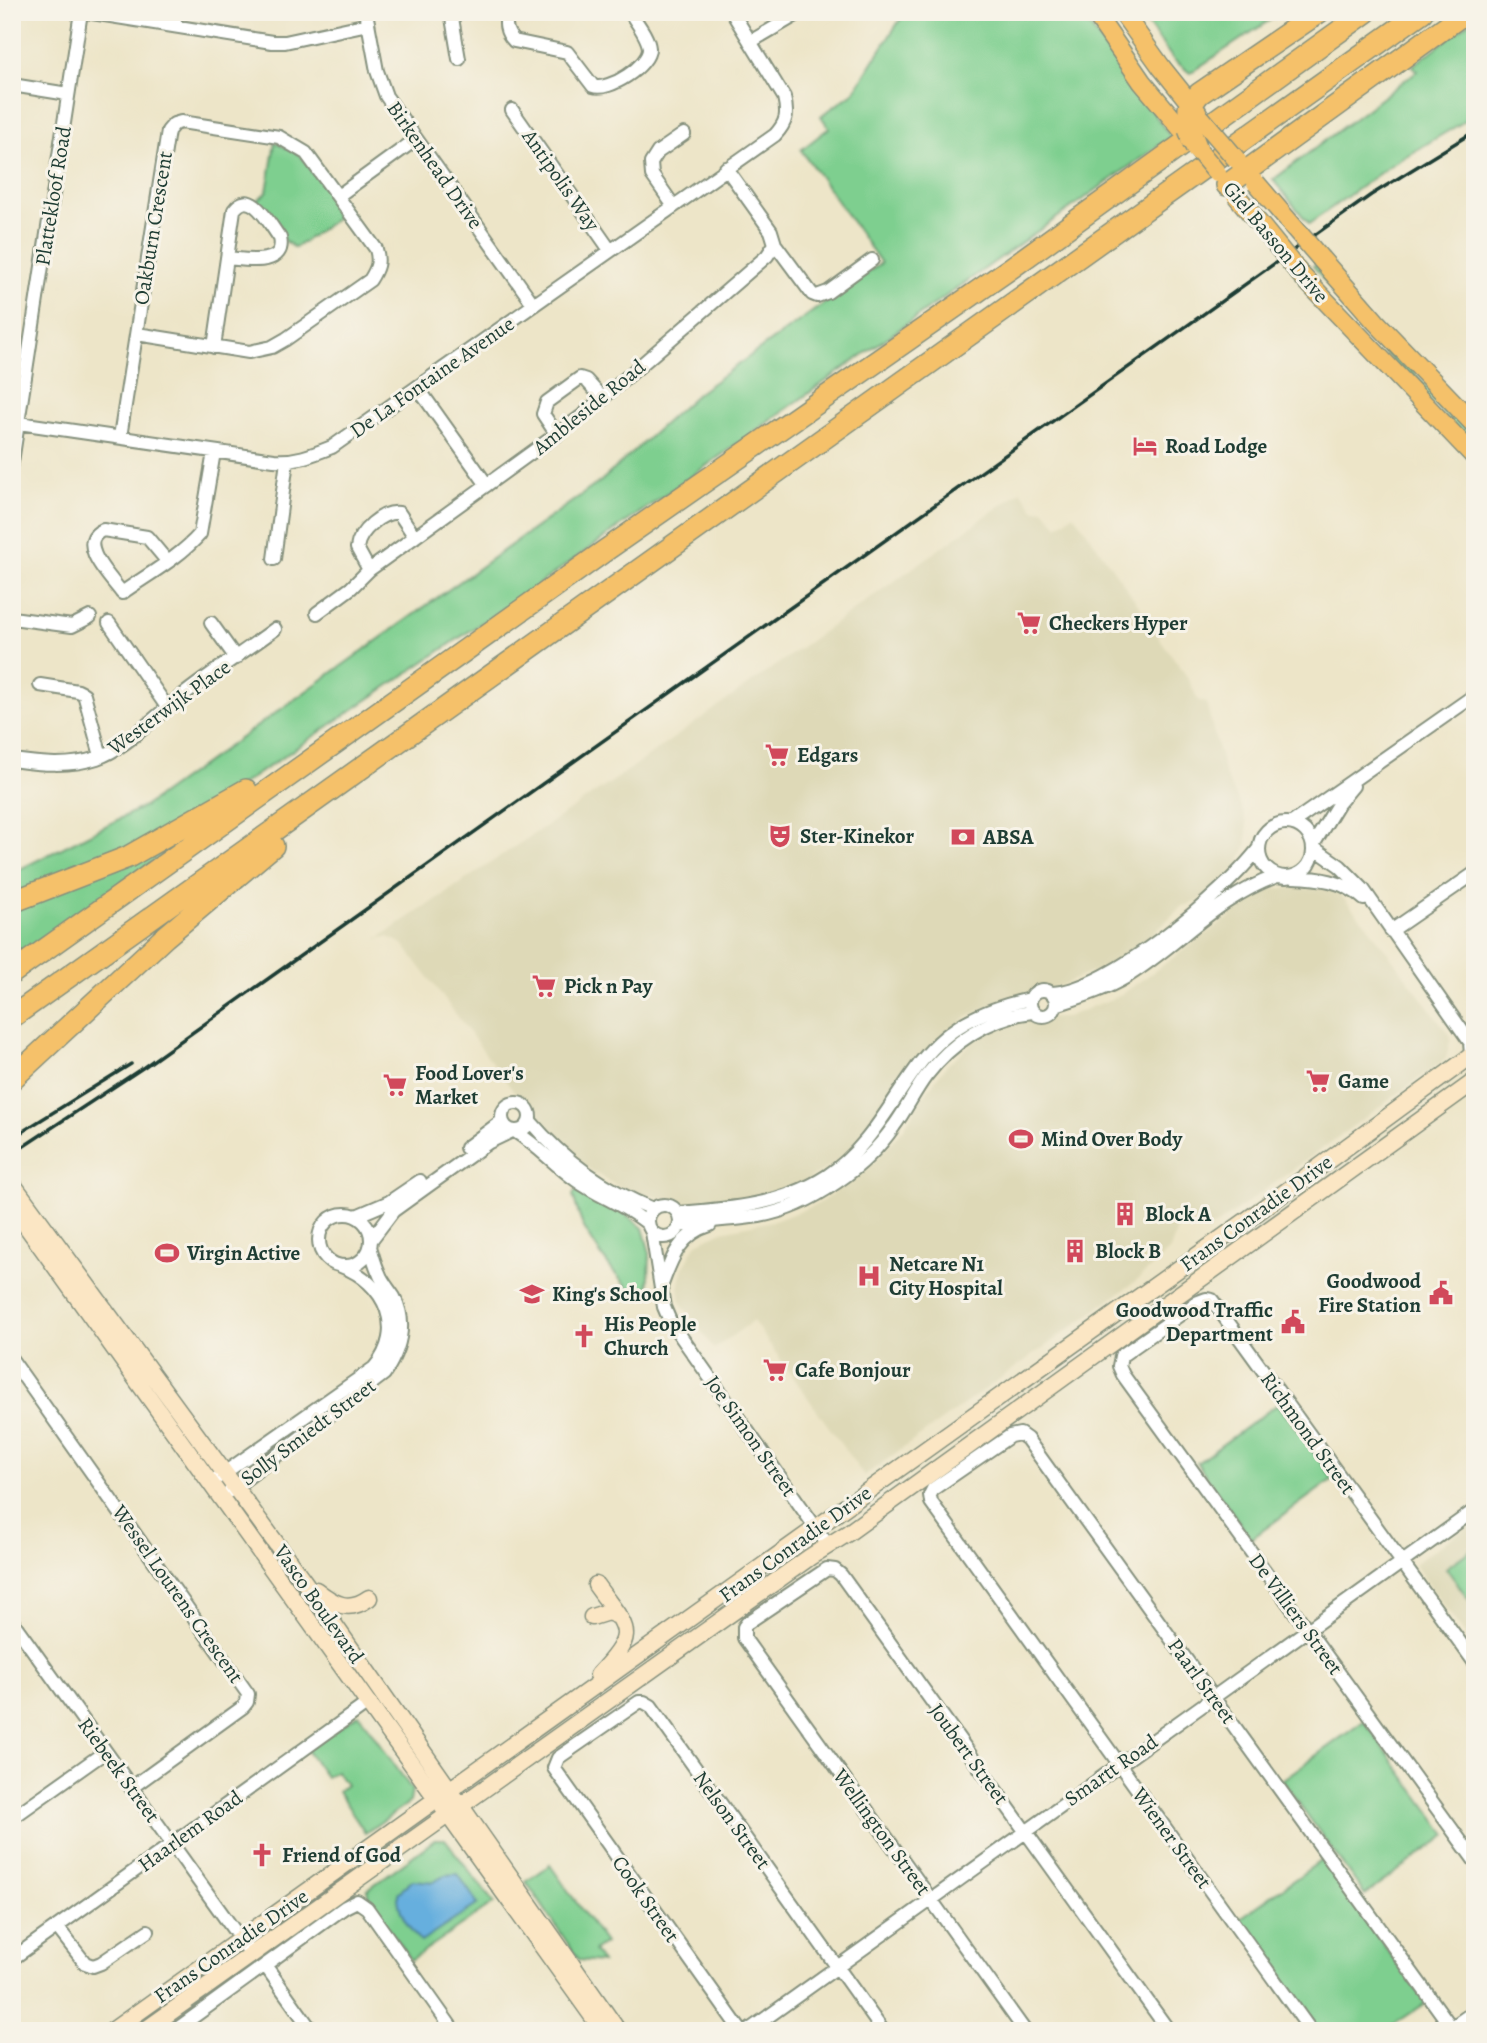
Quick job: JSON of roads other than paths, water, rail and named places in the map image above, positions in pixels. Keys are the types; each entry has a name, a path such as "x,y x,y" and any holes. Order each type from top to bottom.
{"highway":[{"path":"1192,126 1200,93 1319,12"},
{"path":"12,973 606,550 1012,268 1366,12"},
{"path":"12,1017 1422,12"},
{"path":"1227,185 1466,12"},
{"path":"12,902 128,858 214,810 288,764 606,550"},
{"path":"12,1079 165,937 370,762"}],"main road":[{"name":"Giel Basson Drive","path":"1094,12 1142,82 1246,172 1376,322 1475,425"},
{"name":"Giel Basson Drive","path":"1122,12 1162,68 1227,185 1300,274 1475,457"},
{"name":"Frans Conradie Drive","path":"113,2031 1237,1228 1473,1048"},
{"name":"Frans Conradie Drive","path":"144,2031 1475,1082"},
{"name":"Vasco Boulevard","path":"15,1194 217,1478 221,1498 603,2031"},
{"name":"Vasco Boulevard","path":"217,1478 235,1488 303,1580 618,2031"},
{"path":"303,1580 340,1606 354,1606 369,1598"},
{"path":"572,1702 624,1645 625,1629 596,1585"},
{"path":"592,1617 608,1612 618,1616"}],"street":[{"path":"83,12 272,42 285,42 367,18"},
{"name":"Plattekloof Road","path":"12,462 15,423 83,12"},
{"path":"174,26 176,12"},
{"path":"451,12 459,59"},
{"path":"507,12 508,36 514,41 567,52 593,86 599,89 612,86 645,62 648,55 647,41 630,12"},
{"path":"732,12 750,42 801,12"},
{"name":"Birkenhead Drive","path":"367,18 377,71 386,96 534,305"},
{"name":"De La Fontaine Avenue","path":"15,423 287,461 332,447 775,135 785,124 788,112 784,97 750,42"},
{"path":"12,85 68,94"},
{"name":"Antipolis Way","path":"512,110 610,250"},
{"name":"Oakburn Crescent","path":"120,437 136,334 168,131 174,124 181,122 279,137 292,143 306,153 376,249 379,257 377,270 370,280 272,347 249,352 136,334"},
{"path":"673,205 653,175 651,163 658,152 684,134"},
{"path":"338,195 415,140"},
{"path":"726,168 771,231 775,244 808,290 817,296 828,292 872,260"},
{"path":"214,347 234,209 245,202 253,204 280,238 279,251 264,260 227,258"},
{"name":"Ambleside Road","path":"317,613 351,588 369,570 603,399 767,256 775,244"},
{"path":"557,435 543,414 547,402 580,378 586,380 603,399"},
{"path":"418,387 487,485"},
{"path":"167,561 152,540 142,535 103,530 98,532 92,541 93,552 122,593 167,561 200,534 214,452"},
{"path":"274,559 287,461"},
{"path":"369,570 357,548 365,529 395,512 399,513 415,537"},
{"path":"12,618 72,626 90,617"},
{"name":"Westerwijk Place","path":"211,623 236,658"},
{"path":"109,624 167,707"},
{"name":"Westerwijk Place","path":"12,760 71,764 101,756 133,736 167,707 275,629"},
{"path":"40,685 84,694 101,756"},
{"path":"1292,823 1475,695"},
{"path":"1293,877 1306,869 1314,846 1338,804 1368,771"},
{"path":"1031,1005 1036,1015 1051,1014 1054,999 1098,978 1150,947 1238,873 1259,848 1267,830 1281,823 1292,823 1308,832 1314,846 1340,866 1363,889 1473,1048"},
{"path":"1259,848 1265,868 1277,876"},
{"path":"1391,930 1475,873"},
{"path":"661,1287 680,1244 690,1234 704,1226 793,1206 834,1184 876,1148 895,1125 924,1078 953,1048 977,1030 1031,1005 1036,992 1041,990 1054,999 1083,997 1124,977 1228,899 1277,876 1329,879 1350,888 1370,902"},
{"path":"653,1209 615,1192 584,1173 543,1137 530,1121 528,1110 517,1103 505,1107 502,1121 506,1128 535,1144 577,1181 634,1212 661,1237 677,1225 731,1209 767,1202 802,1190 828,1175 876,1129 916,1068 951,1032 988,1010 1031,1005"},
{"path":"502,1121 389,1202 356,1216 334,1216 322,1227 319,1234 322,1252 330,1262 341,1266 356,1264 367,1254 371,1243 393,1211 489,1142 525,1129 530,1121"},
{"path":"650,1228 648,1215 653,1209 666,1205 677,1225"},
{"path":"356,1216 367,1225 371,1243"},
{"path":"677,1225 733,1219"},
{"name":"Joe Simon Street","path":"661,1287 664,1258 677,1225"},
{"name":"Joe Simon Street","path":"650,1228 664,1307 678,1333 828,1545"},
{"name":"Solly Smiedt Street","path":"221,1498 384,1374 393,1361 400,1345 401,1316 394,1297 379,1275 371,1243"},
{"name":"Solly Smiedt Street","path":"217,1478 374,1368 383,1358 391,1332 391,1318 368,1281 355,1271 341,1266"},
{"name":"Richmond Street","path":"1119,1366 1124,1354 1198,1302 1212,1300 1475,1663"},
{"name":"De Villiers Street","path":"1119,1366 1475,1861"},
{"name":"Wessel Lourens Crescent","path":"15,1368 248,1694 243,1707 131,1788"},
{"name":"Paarl Street","path":"935,1507 929,1498 933,1489 1010,1436 1024,1436 1451,2030"},
{"name":"Wiener Street","path":"935,1507 1311,2031"},
{"name":"Smartt Road","path":"748,2031 1475,1510"},
{"name":"Joubert Street","path":"743,1631 747,1623 822,1571 831,1568 835,1570 1169,2031"},
{"name":"Riebeek Street","path":"12,1621 251,1954"},
{"name":"Wellington Street","path":"743,1631 746,1641 1026,2031"},
{"name":"Haarlem Road","path":"12,1959 368,1703"},
{"name":"Nelson Street","path":"554,1766 558,1758 634,1704 648,1704 883,2031"},
{"path":"12,1818 105,1752"},
{"name":"Cook Street","path":"554,1766 741,2031"},
{"path":"174,2031 357,1901 367,1908 454,2031"},
{"path":"57,1927 85,1963 93,1966 148,1931"},
{"path":"265,1965 312,2031"},
{"path":"1451,2030 1475,2011"}],"water":[{"path":"458,1874 478,1904 421,1942 405,1920 399,1907 398,1893 413,1880 434,1882 445,1875"}],"railway":[{"path":"12,1154 144,1067 1371,195 1475,131"},
{"path":"12,1138 131,1064"}],"place":[{"name":"Road Lodge","path":"1145,446"},
{"name":"Checkers Hyper","path":"1029,623"},
{"name":"Edgars","path":"777,755"},
{"name":"Ster-Kinekor","path":"780,836"},
{"name":"ABSA","path":"963,837"},
{"name":"Pick n Pay","path":"544,986"},
{"name":"Game","path":"1318,1081"},
{"name":"Food Lover's Market","path":"395,1085"},
{"name":"Mind Over Body","path":"1021,1139"},
{"name":"Block A","path":"1125,1214"},
{"name":"Block B","path":"1075,1251"},
{"name":"Virgin Active","path":"167,1253"},
{"name":"Netcare N1 City Hospital","path":"869,1276"},
{"name":"Goodwood Fire Station","path":"1441,1293"},
{"name":"King's School","path":"532,1294"},
{"name":"Goodwood Traffic Department","path":"1293,1322"},
{"name":"His People Church","path":"584,1336"},
{"name":"Cafe Bonjour","path":"775,1370"},
{"name":"Friend of God","path":"262,1855"}]}
